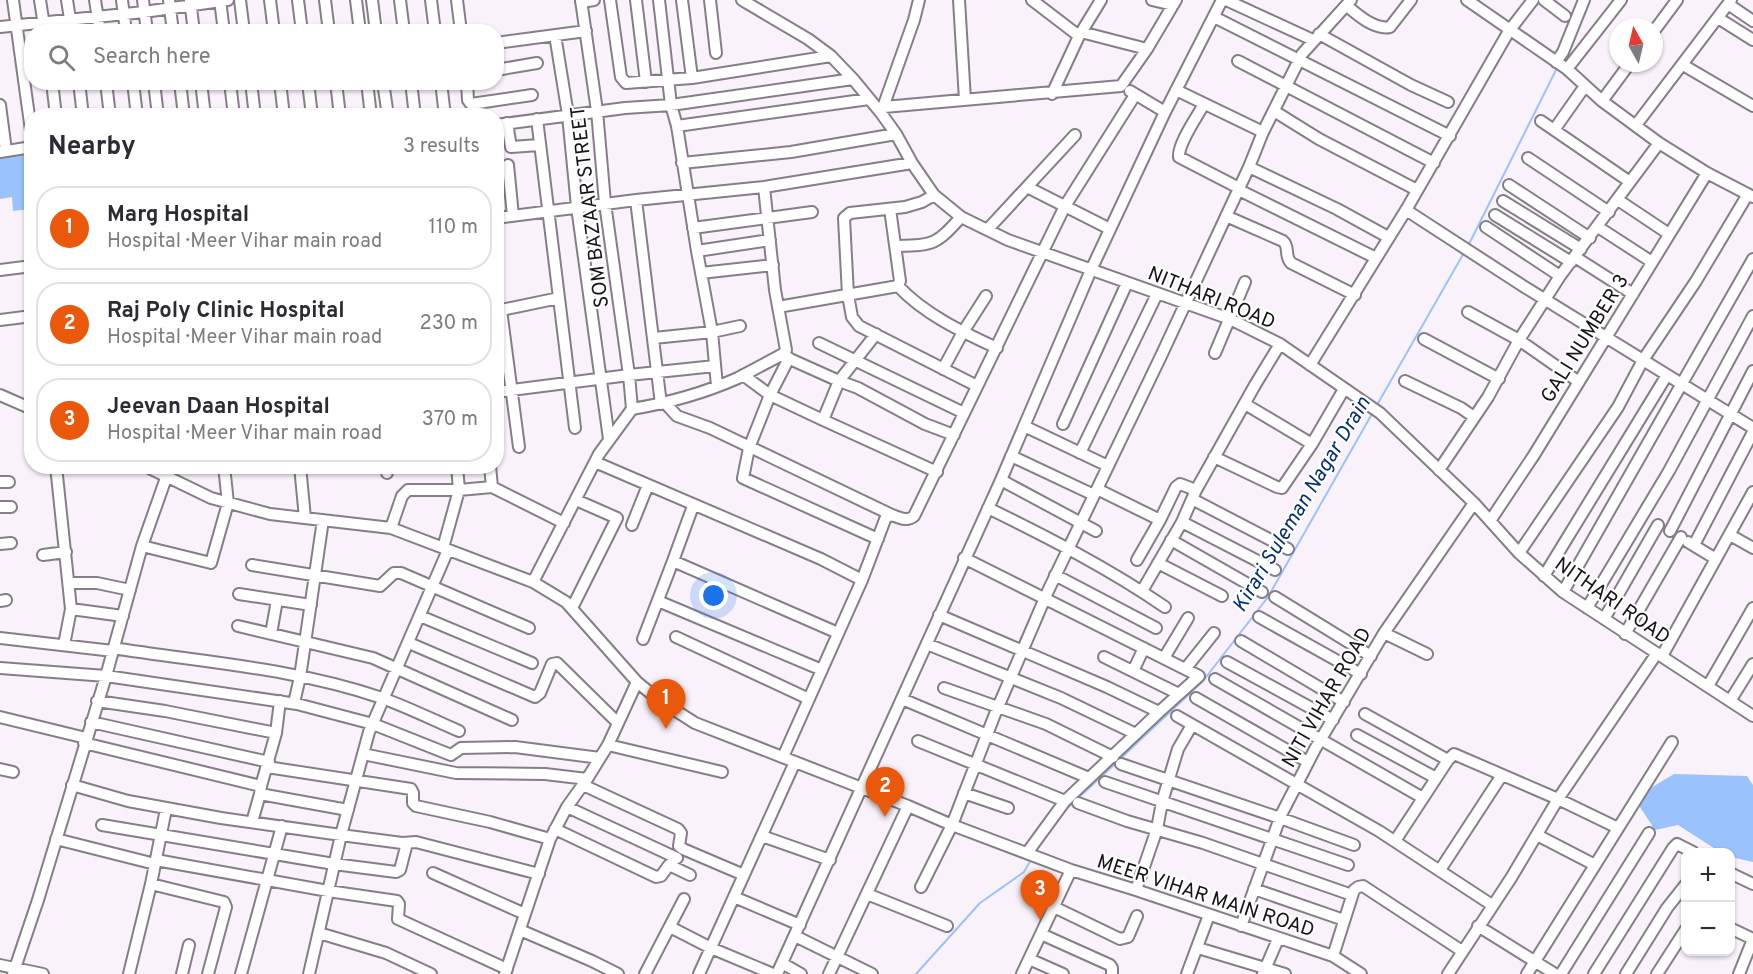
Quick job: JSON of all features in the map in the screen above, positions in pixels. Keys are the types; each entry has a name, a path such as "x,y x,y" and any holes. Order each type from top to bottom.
{"street":[{"path":"13,0 24,81"},
{"path":"40,0 44,24"},
{"path":"67,0 71,24"},
{"path":"95,0 98,24"},
{"path":"122,0 125,24"},
{"path":"143,0 146,24"},
{"path":"51,24 70,19 144,12 170,4 222,0 224,24"},
{"path":"240,0 243,24"},
{"path":"270,0 273,24"},
{"path":"297,0 301,24"},
{"path":"326,0 328,24"},
{"path":"356,0 359,24"},
{"path":"372,0 375,24"},
{"path":"400,0 403,24"},
{"path":"431,0 434,24"},
{"path":"457,0 460,24"},
{"path":"581,1 594,0"},
{"path":"610,0 621,78 627,83 692,78 831,56"},
{"path":"636,0 646,82"},
{"path":"659,0 671,105 712,332 717,386"},
{"path":"682,0 692,78"},
{"path":"710,0 716,53"},
{"path":"919,0 882,110 1123,85 1135,95 1165,112"},
{"path":"959,0 965,100"},
{"path":"1032,0 1080,34 1147,49"},
{"path":"1052,94 1080,34 1101,0"},
{"path":"1123,85 1175,2 1152,0"},
{"path":"670,927 711,948 775,974 782,963 1001,480 1091,270 1165,112 1224,0 1316,38 1448,102"},
{"path":"921,887 952,825 998,707 1055,576 1239,189 1263,132 1300,60 1316,38 1349,3 1362,18 1385,29 1390,27 1410,0"},
{"path":"1467,0 1561,65 1602,100 1659,143 1750,196 1643,360 1618,407 1520,553"},
{"path":"1310,365 1406,210 1509,31 1533,0"},
{"path":"1544,0 1565,16"},
{"path":"1561,65 1567,42 1584,0"},
{"path":"1561,65 1621,0"},
{"path":"1663,19 1677,0"},
{"name":"SOM BAZAAR STREET","path":"581,1 597,111 605,204 632,409"},
{"name":"NITHARI ROAD","path":"746,1 808,39 831,56 854,79 869,99 882,110 912,163 934,195 961,217 1008,240 1230,319 1280,344 1376,410 1474,503 1520,553 1563,592 1753,716"},
{"path":"1636,125 1730,2 1753,21"},
{"path":"190,3 193,24"},
{"path":"170,4 173,24"},
{"path":"1214,16 1450,136"},
{"path":"1718,18 1753,40"},
{"path":"0,27 24,25"},
{"path":"504,42 585,32"},
{"path":"555,35 568,115 577,207 609,439"},
{"path":"1238,61 1434,163"},
{"path":"504,69 537,63"},
{"path":"1683,65 1753,106"},
{"path":"1602,100 1623,72"},
{"path":"504,124 597,111 671,105 854,79"},
{"path":"1554,130 1586,86"},
{"path":"25,90 28,108"},
{"path":"53,90 55,108"},
{"path":"80,90 82,108"},
{"path":"107,90 109,108"},
{"path":"134,90 136,108"},
{"path":"155,90 157,108"},
{"path":"181,90 183,108"},
{"path":"202,90 204,108"},
{"path":"231,90 233,108"},
{"path":"252,90 254,108"},
{"path":"281,90 283,108"},
{"path":"309,90 311,108"},
{"path":"337,90 339,108"},
{"path":"368,90 370,108"},
{"path":"384,90 387,108"},
{"path":"412,90 414,108"},
{"path":"442,90 444,108"},
{"path":"467,90 471,104 532,95"},
{"path":"1176,90 1263,132"},
{"path":"636,200 657,373 664,404 677,416 710,428 904,519 914,516 937,472 1065,206 1135,95"},
{"path":"676,126 869,99"},
{"path":"1204,104 1178,152 1179,157 1376,258"},
{"path":"0,105 3,151 24,148"},
{"path":"1274,111 1319,139 1417,190"},
{"path":"537,119 575,428"},
{"path":"1541,121 1630,182"},
{"path":"504,129 512,147 539,145"},
{"path":"682,163 791,152 896,134"},
{"path":"988,230 1075,135"},
{"path":"1439,470 1499,379 1519,340 1560,276 1659,143"},
{"path":"1528,158 1609,212"},
{"path":"504,217 636,200 764,188 912,163"},
{"path":"508,165 513,216"},
{"path":"1249,167 1337,209 1388,237"},
{"name":"GALI NUMBER 3","path":"1490,521 1607,338 1707,173"},
{"path":"1509,185 1590,238"},
{"path":"1027,187 1110,230"},
{"path":"764,188 778,307 787,346 785,357 749,448 743,475 745,480 878,539"},
{"path":"934,195 916,205 850,213 844,218 848,295 855,322 976,387"},
{"path":"1618,200 1669,234"},
{"path":"1503,201 1575,256 1633,294"},
{"path":"890,209 897,246 900,281 898,286"},
{"path":"1406,210 1607,338 1732,414 1753,430 1694,545"},
{"path":"693,228 812,212"},
{"path":"1495,215 1575,256"},
{"path":"1226,216 1283,241 1287,246 1287,257 1291,263 1355,295"},
{"path":"897,246 931,244 943,237 961,217"},
{"path":"1486,227 1560,276"},
{"path":"1598,227 1652,262"},
{"path":"696,251 770,240"},
{"path":"1563,592 1753,259"},
{"path":"701,273 772,265"},
{"path":"0,270 24,267"},
{"path":"1215,353 1245,282"},
{"path":"1063,424 1127,283"},
{"path":"898,286 916,304 963,332 997,348"},
{"path":"778,307 898,286"},
{"path":"1080,453 1157,294"},
{"path":"944,369 963,332 986,296"},
{"path":"504,308 559,298"},
{"path":"1468,312 1519,340 1579,382"},
{"path":"1587,608 1669,471 1753,316"},
{"path":"0,320 24,319"},
{"path":"654,338 712,332 740,326"},
{"path":"823,420 839,381 876,334"},
{"path":"1424,339 1499,379"},
{"path":"504,340 519,447"},
{"path":"819,343 964,413"},
{"path":"1142,591 1182,522 1214,457 1280,344"},
{"path":"533,582 595,462 632,409 664,404 717,386 785,357 858,388 925,424 954,435"},
{"path":"504,391 715,366"},
{"path":"1670,531 1753,371"},
{"path":"743,375 770,395 937,472"},
{"path":"1544,576 1667,375"},
{"path":"1405,381 1461,408 1474,417"},
{"path":"1214,457 1279,488 1283,486 1312,444 1344,389"},
{"path":"0,395 24,406"},
{"path":"1245,404 1312,444"},
{"path":"1024,426 1108,466"},
{"path":"1011,456 1160,520"},
{"path":"595,462 862,580"},
{"path":"57,474 71,609 64,645"},
{"name":"MEER VIHAR MAIN ROAD","path":"159,474 211,498 270,514 391,528 533,582 566,602 638,682 686,719 1071,870 1334,956 1361,974"},
{"path":"142,546 211,563 228,502 225,474"},
{"path":"301,474 305,518"},
{"path":"309,974 341,835 363,754 373,724 432,587 445,549 459,490 457,474"},
{"path":"491,474 492,487"},
{"path":"14,971 106,676 142,546 166,478"},
{"path":"1001,480 1096,531"},
{"path":"1137,560 1176,487 1182,484 1194,495 1288,549"},
{"path":"632,525 648,485"},
{"path":"391,528 405,492 492,487 564,523"},
{"path":"1448,974 1538,835 1558,799 1659,655 1730,536 1753,492"},
{"path":"572,608 617,518 576,501"},
{"name":"NITI VIHAR ROAD","path":"1241,926 1280,818 1320,740 1384,633 1474,503"},
{"path":"644,639 693,506"},
{"path":"988,508 1068,548 1165,607"},
{"path":"783,757 862,580 886,518 892,515"},
{"path":"1641,516 1716,559"},
{"path":"294,704 306,641 323,520"},
{"path":"1182,522 1275,570"},
{"path":"1604,619 1658,525"},
{"path":"1730,536 1753,548"},
{"path":"1625,634 1680,537"},
{"path":"1171,540 1262,592"},
{"path":"43,555 66,552"},
{"path":"964,558 1199,676 1136,734 1117,761 1089,778 1065,801 1031,855"},
{"path":"673,561 838,633"},
{"path":"1158,563 1222,596"},
{"path":"252,565 380,586 392,574 398,572 529,628"},
{"path":"1055,576 1156,628"},
{"path":"69,583 97,583 130,590"},
{"path":"239,594 311,605"},
{"path":"1275,597 1371,656"},
{"path":"271,634 278,600"},
{"path":"658,601 822,670"},
{"path":"1708,686 1753,608"},
{"path":"71,609 123,616"},
{"path":"939,615 1159,712"},
{"path":"420,616 532,663"},
{"path":"1259,617 1361,674"},
{"path":"1164,658 1188,618"},
{"path":"237,626 373,658 512,720"},
{"path":"1186,668 1214,633"},
{"path":"1384,633 1427,654"},
{"path":"676,637 809,699"},
{"path":"0,638 113,650 300,677 384,699 459,731"},
{"path":"1241,641 1344,702"},
{"path":"409,643 535,697 540,693 552,664 557,663 618,723"},
{"path":"927,644 1061,698 1136,734"},
{"path":"1133,671 1144,648"},
{"path":"1104,657 1179,694"},
{"path":"1227,662 1333,720"},
{"path":"1730,701 1753,664"},
{"path":"0,668 106,676 280,701 373,724 451,755 461,748 515,747 600,758"},
{"path":"1215,679 1423,798"},
{"path":"56,839 156,862 397,901 399,904 398,919 506,972 553,834 567,807 608,745 638,682"},
{"path":"944,688 1056,729 1117,761 1168,782 1280,818 1354,845"},
{"path":"1196,698 1308,762"},
{"path":"902,699 1089,778"},
{"path":"98,701 165,711 276,734"},
{"path":"252,822 276,734 280,701"},
{"path":"1365,714 1448,760"},
{"path":"1177,716 1395,841 1492,905"},
{"path":"0,717 260,790 348,810"},
{"path":"91,722 268,764 411,789 413,803 416,806 553,834 656,877 661,876 669,865 690,875"},
{"path":"1136,890 1157,829 1162,802 1178,749 1192,725"},
{"path":"1357,735 1436,778"},
{"path":"918,741 1065,801"},
{"path":"1527,974 1672,742"},
{"path":"608,745 722,772"},
{"path":"363,754 456,773 545,774 585,782 678,829 681,833 679,846 683,849 744,875"},
{"path":"1395,841 1454,754 1618,828"},
{"path":"699,974 795,762"},
{"path":"0,769 13,772"},
{"path":"1440,870 1502,775"},
{"path":"1105,782 1348,865"},
{"path":"72,784 128,801 166,809 341,835 407,843 416,842 539,874"},
{"path":"964,792 1008,808"},
{"path":"1078,803 1352,895"},
{"path":"829,974 908,806"},
{"path":"567,807 677,858"},
{"path":"129,974 156,862 166,809"},
{"path":"102,825 334,864 396,872 400,870 407,843"},
{"path":"241,974 282,826"},
{"path":"1561,974 1649,833"},
{"path":"1538,835 1595,865"},
{"path":"762,836 830,860"},
{"path":"1594,974 1673,848 1677,844 1687,848"},
{"path":"1022,974 1071,870"},
{"path":"433,873 525,914"},
{"path":"1735,875 1753,884"},
{"path":"151,884 222,900 225,904 208,974"},
{"path":"1334,956 1352,895 1358,887 1368,888 1462,951"},
{"path":"1254,889 1344,920"},
{"path":"1626,974 1667,908 1681,890"},
{"path":"867,894 947,926"},
{"path":"734,897 800,925"},
{"path":"645,974 684,899"},
{"path":"1054,907 1120,939 1128,937 1137,916"},
{"path":"1187,974 1209,915"},
{"path":"1478,926 1555,974"},
{"path":"520,930 618,974"},
{"path":"1735,930 1753,939 1739,974"},
{"path":"319,933 386,953 431,974"},
{"path":"1041,933 1110,965 1112,974"},
{"path":"795,936 872,974"},
{"path":"1657,974 1681,937"},
{"path":"1264,971 1278,939"},
{"path":"182,974 189,945"},
{"path":"1198,948 1264,971 1285,974"},
{"path":"1029,959 1063,974"},
{"path":"782,963 801,974"},
{"path":"0,964 14,971 43,974"}],"water":[{"path":"24,149 24,210 13,211 12,197 0,199 0,152"},
{"path":"1674,774 1747,776 1753,785 1753,862 1735,858 1735,848 1714,848 1678,825 1655,830 1638,804 1649,789"}],"waterway":[{"name":"Kirari Suleman Nagar Drain","path":"1468,246 1558,66"},
{"name":"Kirari Suleman Nagar Drain","path":"1377,405 1465,251"},
{"name":"Kirari Suleman Nagar Drain","path":"1120,759 1203,681 1268,597 1373,412"},
{"name":"Kirari Suleman Nagar Drain","path":"1063,812 1116,763"},
{"name":"Kirari Suleman Nagar Drain","path":"916,974 980,903 1024,872 1032,858"}],"place":[{"name":"Marg Hospital","path":"666,729"},
{"name":"Raj Poly Clinic Hospital","path":"885,817"},
{"name":"Jeevan Daan Hospital","path":"1040,920"}]}
